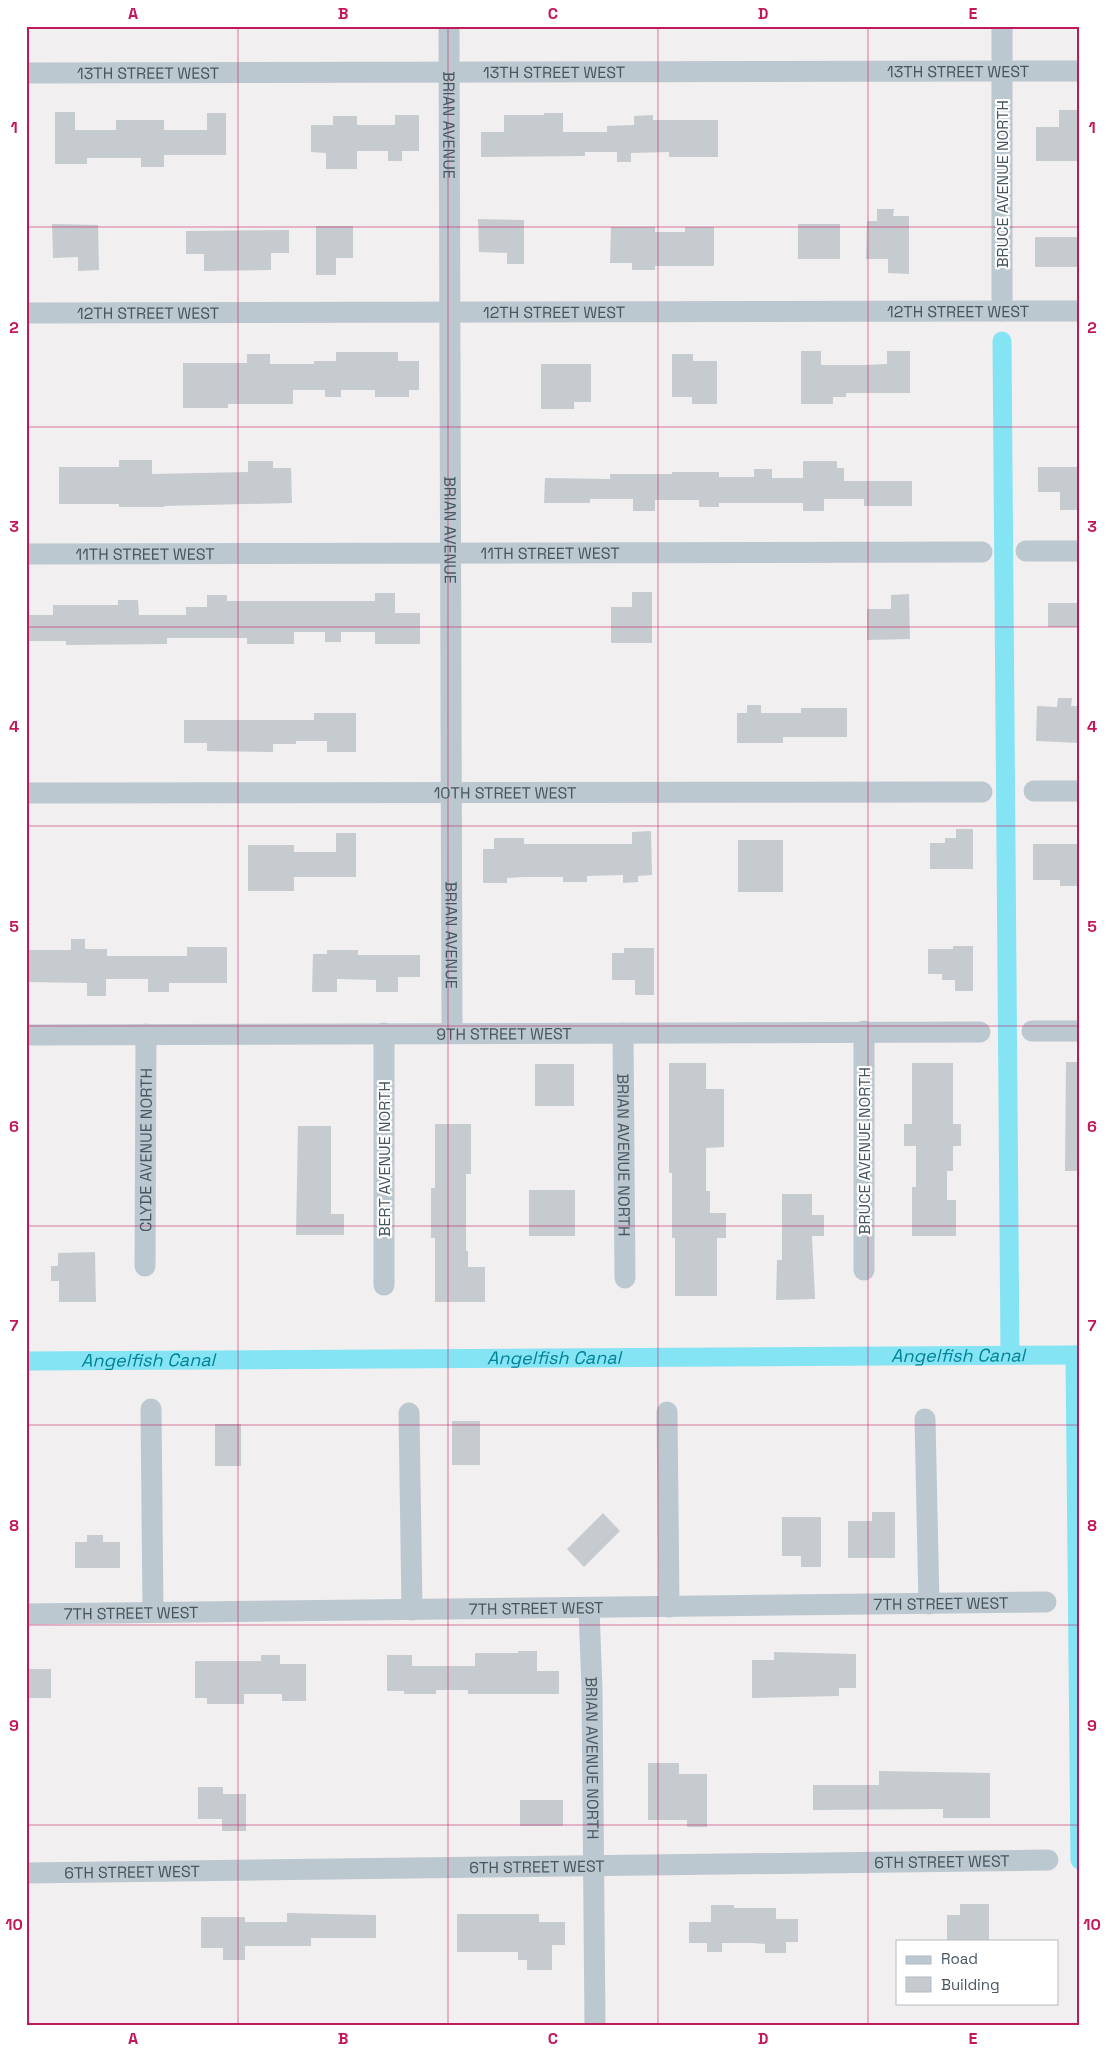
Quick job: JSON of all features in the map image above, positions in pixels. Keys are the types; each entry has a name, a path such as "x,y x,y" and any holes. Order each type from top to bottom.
{"street":[{"name":"BRIAN AVENUE","path":"449,26 452,1033"},
{"name":"BRUCE AVENUE NORTH","path":"1002,26 1002,311"},
{"name":"13TH STREET WEST","path":"26,73 1080,71"},
{"name":"12TH STREET WEST","path":"26,313 1080,311"},
{"path":"1026,551 1080,551"},
{"name":"11TH STREET WEST","path":"26,554 982,552"},
{"path":"1034,791 1080,790"},
{"name":"10TH STREET WEST","path":"26,793 982,792"},
{"name":"BRUCE AVENUE NORTH","path":"864,1031 864,1270"},
{"path":"1032,1031 1080,1031"},
{"name":"9TH STREET WEST","path":"26,1035 980,1032"},
{"name":"BERT AVENUE NORTH","path":"384,1033 384,1285"},
{"name":"BRIAN AVENUE NORTH","path":"623,1033 626,1278"},
{"name":"CLYDE AVENUE NORTH","path":"145,1266 146,1034"},
{"path":"151,1409 154,1612"},
{"path":"667,1412 669,1607"},
{"path":"410,1413 412,1610"},
{"path":"925,1419 929,1604"},
{"name":"7TH STREET WEST","path":"26,1614 589,1609 1046,1602"},
{"name":"BRIAN AVENUE NORTH","path":"589,1609 595,2026"},
{"name":"6TH STREET WEST","path":"26,1873 1048,1860"}],"building":[{"path":"1059,110 1080,110 1080,161 1036,161 1036,127 1059,127"},
{"path":"55,112 75,112 75,130 116,130 116,120 164,120 164,130 207,130 207,113 226,113 226,155 164,155 164,167 141,167 141,158 87,158 87,164 55,164"},
{"path":"544,113 563,113 563,132 607,132 607,126 634,125 634,116 653,115 653,120 718,120 718,157 669,157 669,152 631,153 631,162 617,162 617,152 585,152 585,156 481,157 481,132 504,132 504,115 544,115"},
{"path":"395,115 419,115 419,151 402,151 402,161 388,161 388,151 357,151 357,169 326,169 326,153 311,152 311,125 333,125 333,116 357,116 357,125 395,125"},
{"path":"877,209 894,209 893,216 909,216 909,274 888,273 888,259 866,259 867,221 877,221"},
{"path":"478,219 524,220 524,264 507,264 507,253 479,252"},
{"path":"52,224 98,225 99,270 78,271 78,257 53,258"},
{"path":"798,224 840,224 840,259 798,259"},
{"path":"316,226 353,226 353,258 336,258 336,275 316,275"},
{"path":"611,227 655,227 655,232 685,232 685,227 714,227 714,266 655,266 655,270 632,270 632,263 610,263"},
{"path":"289,230 289,253 271,253 271,270 204,271 204,254 186,254 186,231"},
{"path":"1035,237 1078,237 1078,267 1035,267"},
{"path":"801,351 821,351 821,365 864,365 887,364 887,351 910,351 910,393 846,393 846,397 833,397 833,404 801,404"},
{"path":"336,352 398,352 398,361 419,361 419,390 409,390 409,397 375,397 375,390 341,390 341,397 325,397 325,390 293,390 293,404 228,404 228,408 183,408 183,363 247,363 247,354 270,354 270,364 314,364 314,361 336,361"},
{"path":"672,354 693,354 693,361 717,361 717,404 692,404 692,397 672,397"},
{"path":"541,364 591,364 591,402 574,402 574,409 541,409"},
{"path":"119,460 152,460 152,474 248,472 248,461 273,461 273,468 291,468 292,503 164,507 119,507 119,504 59,504 59,467 119,467"},
{"path":"803,461 837,461 837,468 844,468 844,481 912,481 912,506 864,506 864,499 824,499 824,511 803,511 803,503 719,503 719,507 699,507 699,500 655,500 655,511 633,511 633,499 590,499 590,503 544,503 545,478 610,479 610,474 672,474 672,472 719,472 719,477 754,477 754,469 772,469 772,478 803,478"},
{"path":"1038,467 1079,467 1079,510 1060,510 1060,492 1038,492"},
{"path":"632,592 652,592 652,643 611,643 611,607 632,607"},
{"path":"375,593 395,593 395,613 420,613 420,644 375,644 375,632 341,632 341,642 325,642 325,632 294,632 294,644 247,644 247,638 167,638 167,644 66,645 66,641 26,641 26,615 53,615 53,605 118,605 118,600 138,600 139,615 186,615 186,607 207,607 207,595 227,595 227,601 375,601"},
{"path":"909,594 910,639 867,640 867,609 891,609 891,595"},
{"path":"1048,603 1079,603 1079,627 1048,627"},
{"path":"1058,698 1072,698 1071,706 1080,706 1080,743 1036,741 1037,706 1057,707"},
{"path":"747,705 761,705 761,713 801,713 801,708 847,708 847,737 783,737 783,743 737,743 737,713 747,713"},
{"path":"314,713 356,713 356,752 327,752 327,741 296,741 296,744 273,744 273,752 207,751 207,743 184,743 184,720 314,720"},
{"path":"956,829 973,829 973,869 930,869 930,843 945,843 945,838 956,838"},
{"path":"651,831 652,875 638,876 638,882 623,883 623,875 587,876 587,882 563,882 563,877 524,877 507,878 507,883 483,883 483,849 494,849 494,838 524,838 524,844 632,844 632,832"},
{"path":"336,833 356,833 356,877 294,877 294,891 248,891 248,845 294,845 294,852 336,852"},
{"path":"738,840 783,840 783,892 738,892"},
{"path":"1033,844 1080,844 1080,886 1060,886 1060,880 1033,880"},
{"path":"71,939 85,939 85,949 107,949 107,956 187,956 187,947 227,947 227,983 169,983 169,992 148,992 148,979 106,979 106,996 87,996 87,983 26,982 26,950 71,950"},
{"path":"953,946 973,946 973,991 955,991 955,980 942,980 942,974 928,974 928,949 953,949"},
{"path":"624,948 654,948 654,995 635,995 635,980 612,980 612,953 624,953"},
{"path":"327,950 358,950 358,955 420,955 420,977 398,977 398,992 376,992 376,980 337,979 337,992 312,992 313,954 327,954"},
{"path":"1066,1062 1080,1062 1080,1171 1065,1171"},
{"path":"669,1063 706,1063 706,1089 724,1089 724,1147 706,1148 706,1191 710,1191 710,1213 726,1213 726,1238 717,1238 717,1296 675,1296 675,1238 672,1238 672,1173 669,1173"},
{"path":"912,1063 953,1063 953,1124 961,1124 961,1146 953,1146 953,1171 947,1171 947,1200 956,1200 956,1236 912,1236 912,1187 916,1187 916,1146 904,1146 904,1124 912,1124"},
{"path":"535,1064 574,1064 574,1106 535,1106"},
{"path":"435,1124 471,1124 471,1174 466,1174 466,1251 468,1251 468,1267 485,1267 485,1302 435,1302 435,1238 431,1238 431,1188 435,1188"},
{"path":"298,1126 331,1126 331,1214 344,1214 344,1235 296,1235"},
{"path":"529,1190 575,1190 575,1236 529,1236"},
{"path":"782,1194 812,1194 812,1215 824,1215 824,1236 812,1236 815,1299 776,1300 777,1260 782,1260"},
{"path":"95,1252 96,1302 59,1302 59,1281 51,1281 51,1266 58,1266 58,1253"},
{"path":"452,1421 480,1421 480,1465 452,1465"},
{"path":"215,1424 241,1424 241,1466 215,1466"},
{"path":"872,1512 895,1512 895,1558 848,1558 848,1521 872,1521"},
{"path":"603,1513 620,1531 584,1567 567,1549"},
{"path":"782,1517 821,1517 821,1567 801,1567 801,1556 782,1556"},
{"path":"87,1535 103,1535 103,1542 120,1542 120,1568 75,1568 75,1542 87,1542"},
{"path":"518,1651 537,1651 537,1671 559,1671 559,1694 468,1694 468,1690 436,1690 436,1694 404,1694 404,1691 387,1691 387,1655 412,1655 412,1666 475,1666 475,1653 518,1653"},
{"path":"774,1652 856,1654 856,1688 839,1688 839,1696 752,1698 752,1660 774,1660"},
{"path":"261,1655 280,1655 280,1664 306,1664 306,1701 282,1701 282,1694 244,1694 244,1704 207,1704 207,1698 195,1698 195,1661 261,1661"},
{"path":"26,1669 51,1669 51,1698 26,1698"},
{"path":"648,1763 679,1763 679,1774 707,1774 707,1827 687,1827 687,1820 648,1820"},
{"path":"879,1771 990,1773 990,1818 943,1818 943,1809 813,1810 813,1785 879,1785"},
{"path":"198,1787 223,1787 223,1794 246,1794 246,1831 222,1831 222,1819 198,1819"},
{"path":"520,1800 563,1800 563,1826 520,1826"},
{"path":"960,1904 989,1904 989,1940 947,1940 947,1915 960,1915"},
{"path":"711,1905 734,1905 734,1908 776,1908 776,1919 798,1919 798,1942 786,1942 786,1953 765,1953 765,1944 753,1943 722,1943 722,1952 707,1952 707,1943 689,1943 689,1922 711,1922"},
{"path":"287,1913 376,1915 376,1938 311,1938 311,1946 245,1946 245,1960 223,1960 223,1948 201,1948 201,1917 245,1917 245,1922 287,1922"},
{"path":"457,1914 539,1914 539,1922 565,1922 565,1945 552,1945 552,1970 527,1970 527,1960 518,1960 518,1952 457,1952"}],"waterway":[{"path":"1002,341 1010,1355"},
{"path":"1075,1355 1080,1860"},
{"name":"Angelfish Canal","path":"26,1361 1080,1355"}]}
